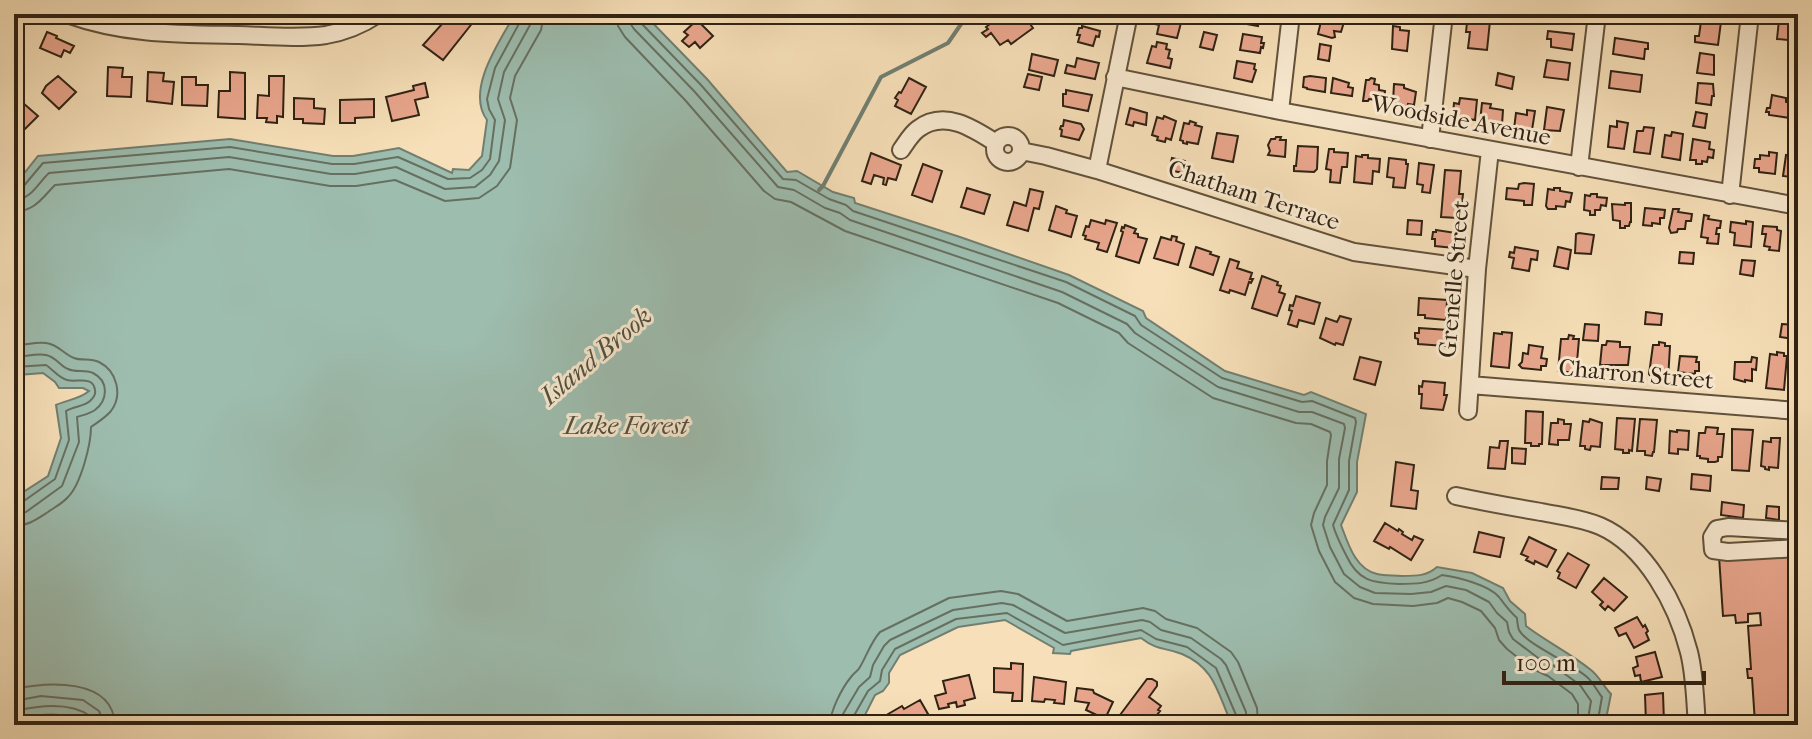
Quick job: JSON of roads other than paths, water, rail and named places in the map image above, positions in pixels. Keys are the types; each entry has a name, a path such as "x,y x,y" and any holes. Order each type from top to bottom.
{"street":[{"path":"67,14 112,28 141,32 297,37 327,35 349,29 378,14"},
{"path":"1097,170 1129,14"},
{"path":"1280,111 1291,14"},
{"path":"1430,139 1444,14"},
{"path":"1579,167 1597,14"},
{"path":"1730,195 1750,14"},
{"name":"Woodside Avenue","path":"1115,77 1280,111 1798,206"},
{"name":"Chatham Terrace","path":"901,150 915,130 926,124 957,121 996,143 995,153 1005,162 1015,160 1021,151 1046,156 1354,252 1477,269"},
{"name":"Grenelle Street","path":"1468,411 1477,269 1490,150"},
{"name":"Charron Street","path":"1470,385 1798,411"},
{"path":"1456,496 1579,519 1621,538 1649,567 1672,606 1689,652 1697,725"},
{"path":"1798,531 1728,527 1717,529 1712,537 1713,550 1728,552 1798,548"}],"water":[{"name":"Lake Forest","path":"515,14 644,14 707,79 787,172 797,171 833,192 854,198 855,203 1069,275 1143,311 1146,318 1225,371 1304,395 1311,392 1366,414 1357,462 1357,492 1341,525 1358,561 1369,571 1380,575 1417,576 1437,567 1472,573 1503,588 1510,601 1525,614 1526,626 1597,675 1611,694 1608,725 1228,725 1229,718 1213,680 1201,666 1182,654 1157,647 1141,638 1071,651 1070,654 1053,653 1054,648 1005,620 958,627 900,655 889,673 889,683 875,695 857,725 90,725 62,715 14,719 14,498 48,476 61,438 56,405 89,391 59,388 43,373 14,374 14,186 38,156 230,139 333,156 353,156 399,148 452,173 453,169 469,170 482,156 487,120 481,108 482,80"}],"waterway":[{"name":"Island Brook","path":"819,190 881,77 948,43 968,14"}]}
